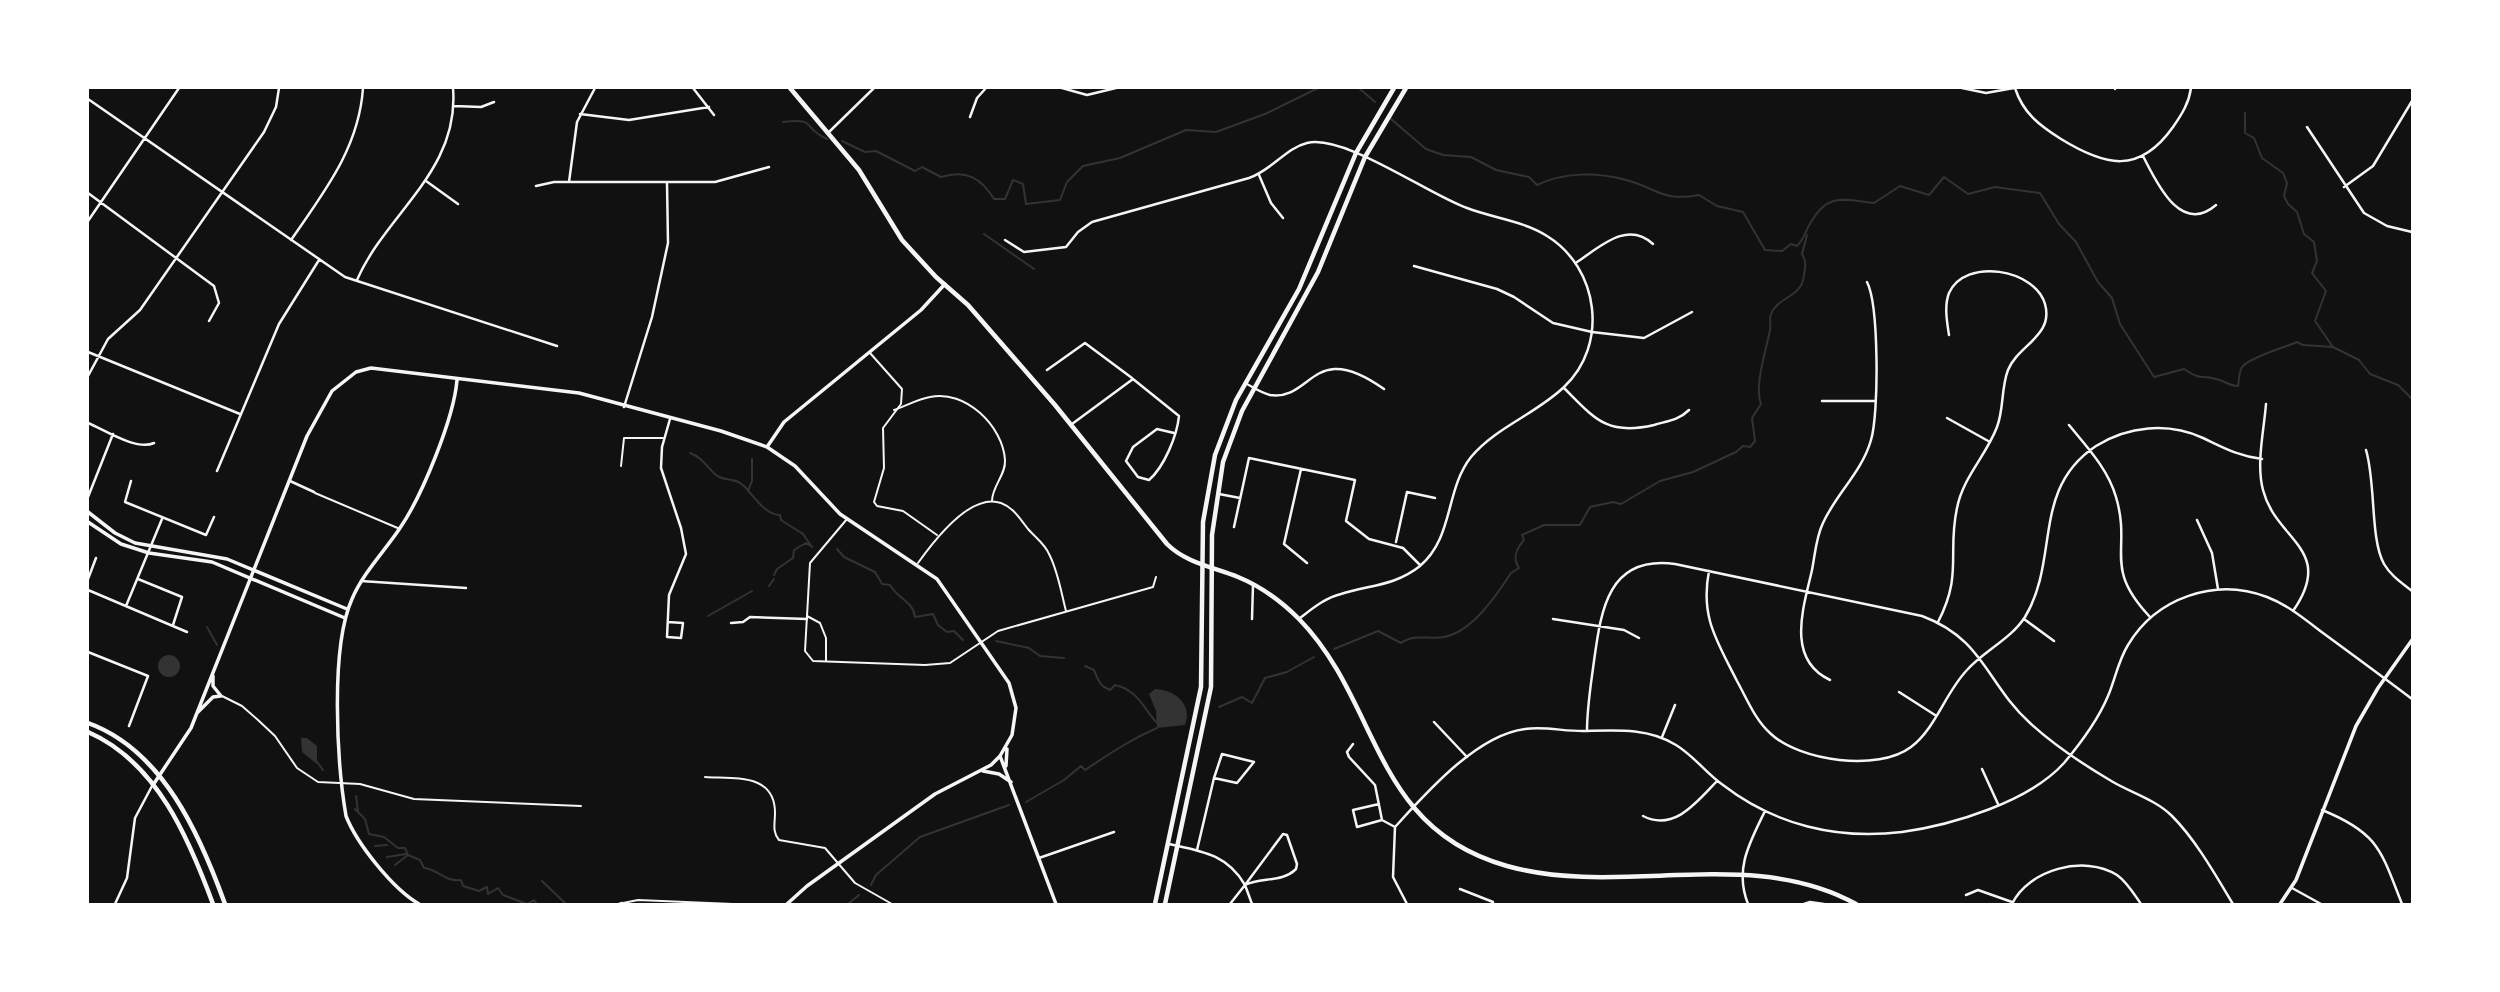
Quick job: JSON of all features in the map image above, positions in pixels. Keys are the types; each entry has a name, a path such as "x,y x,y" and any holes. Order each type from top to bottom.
{"main road":[{"path":"790,88 859,170 902,240 968,305 1071,425 1167,544 1181,556 1253,585 1298,619 1327,655 1383,765 1413,807 1435,829 1460,846 1491,861 1523,870 1633,877 1742,876 1804,883 1856,905"},
{"path":"1155,905 1201,687 1201,564 1209,479 1228,417 1299,289 1356,153 1394,88"},
{"path":"1165,905 1211,687 1212,535 1216,494 1233,434 1254,388 1309,290 1365,157 1406,88"},
{"path":"88,723 130,746 159,776 197,835 225,905"},
{"path":"88,732 128,758 153,785 190,844 213,905"}],"street":[{"path":"88,221 179,88"},
{"path":"88,376 111,335 141,310 268,126 279,88"},
{"path":"291,240 344,160 357,125 363,88"},
{"path":"357,280 426,181 445,145 454,106 453,88"},
{"path":"569,182 580,114 595,88"},
{"path":"692,88 714,115"},
{"path":"829,132 874,88"},
{"path":"970,117 977,98 986,88"},
{"path":"1062,88 1087,95 1116,88"},
{"path":"1962,88 1986,93 2014,88 2023,107 2035,121 2087,155 2113,162 2143,156 2163,141 2183,113 2191,88"},
{"path":"88,99 319,260 357,280 557,346"},
{"path":"2344,187 2373,166 2413,101"},
{"path":"454,106 481,107 494,103"},
{"path":"580,114 611,120 629,120 709,107"},
{"path":"2307,127 2358,207 2372,219 2413,232"},
{"path":"1005,240 1024,252 1066,247 1078,232 1092,222 1259,175 1287,153 1309,142 1332,144 1356,153 1462,207 1538,230 1558,243 1576,263 1591,296 1592,332 1582,363 1564,388 1488,440 1472,456 1457,484 1444,531 1420,565 1390,583 1333,596 1298,619"},
{"path":"2143,156 2160,191 2173,206 2200,213 2216,205"},
{"path":"536,186 569,182 715,182 769,167"},
{"path":"1259,175 1271,203 1283,218"},
{"path":"426,181 458,204"},
{"path":"624,407 655,306 668,243 667,183"},
{"path":"88,193 217,289 219,303 209,321"},
{"path":"1576,263 1619,235 1639,234 1653,244"},
{"path":"217,471 279,324 319,260"},
{"path":"1414,266 1497,289 1553,323 1592,332 1644,338 1692,312"},
{"path":"1938,622 1954,582 1955,524 1959,498 1969,474 1990,442 2000,417 2009,367 2041,332 2046,316 2044,303 2038,290 2025,280 1991,271 1971,273 1957,282 1948,296 1949,335"},
{"path":"1830,680 1817,672 1802,646 1800,627 1822,524 1869,448 1875,425 1874,302 1867,282"},
{"path":"767,447 784,422 923,309 945,284"},
{"path":"1047,370 1085,343 1175,411 1179,416 1174,433 1159,469 1149,480 1138,477 1126,461 1133,447 1157,429 1174,433"},
{"path":"88,352 241,414"},
{"path":"869,352 902,389 901,404 885,422 881,434 884,468 874,502 877,506 903,511 937,535"},
{"path":"116,905 127,878 135,818 153,785 185,738 197,713 307,436 326,401 344,380 356,372 371,369 389,368 457,380 571,392 721,431 767,447 795,466 847,519 917,564 946,589 1014,694 1016,722 1007,747 1006,768"},
{"path":"1245,383 1269,395 1285,393 1319,373 1340,369 1358,373 1384,389"},
{"path":"1071,425 1134,379"},
{"path":"419,905 393,882 351,830 342,784 338,703 347,609 361,581 400,528 448,421 457,380"},
{"path":"1564,388 1596,420 1620,429 1634,429 1677,419 1689,410"},
{"path":"894,410 931,396 945,397 972,407 985,416 997,434 1005,461 992,501"},
{"path":"1822,401 1875,401"},
{"path":"2266,404 2262,484 2266,499 2298,541 2308,562 2307,588 2293,611"},
{"path":"1947,418 1990,442"},
{"path":"668,622 683,623 681,638 667,637 669,595 686,554 681,528 662,474 662,447 670,419"},
{"path":"88,423 146,446 154,443"},
{"path":"2069,425 2107,474 2117,500 2120,523 2119,559 2123,579 2133,597 2150,617"},
{"path":"1709,571 1705,605 1712,630 1760,722 1785,744 1839,760 1884,758 1912,746 1960,677 2024,619 2041,582 2055,497 2068,473 2090,451 2124,433 2162,428 2190,433 2234,454 2262,459"},
{"path":"88,497 113,434"},
{"path":"621,466 624,438 664,438"},
{"path":"2366,450 2373,480 2377,541 2382,559 2391,574 2413,591"},
{"path":"1234,527 1249,458 1355,480 1346,521 1368,539 1396,544 1420,565"},
{"path":"1301,469 1284,544 1307,563"},
{"path":"131,481 125,502 206,536 214,517"},
{"path":"290,481 400,528"},
{"path":"1396,544 1407,492 1436,498"},
{"path":"1216,494 1240,498"},
{"path":"917,564 937,535 975,507 992,501 1015,512 1048,550 1067,612"},
{"path":"88,512 115,533 151,548 211,554 347,609"},
{"path":"126,606 162,517"},
{"path":"847,519 810,563 805,651 813,661 934,665 958,660 998,631 1153,587 1156,577"},
{"path":"2197,520 2213,552 2218,589"},
{"path":"88,522 121,544 149,553 212,562 345,618"},
{"path":"88,579 96,558"},
{"path":"1587,731 1599,626 1609,592 1621,578 1635,568 1664,563 1709,571 1938,622 1965,640 2020,713 2071,753 2173,817 2233,905"},
{"path":"138,579 183,597 173,625"},
{"path":"361,581 466,588"},
{"path":"1252,619 1253,585"},
{"path":"1407,905 1393,877 1395,827 1467,757 1487,742 1509,732 1539,728 1629,731 1662,737 1690,754 1717,781 1765,811 1809,828 1855,835 1902,832 1941,824 1998,804 2046,778 2071,753 2103,706 2128,645 2150,617 2183,597 2218,589 2257,593 2293,611 2413,699"},
{"path":"88,590 187,632"},
{"path":"731,623 743,622 750,617 807,617 820,623 825,638 826,661"},
{"path":"1553,619 1630,632 1639,638"},
{"path":"2024,619 2054,641"},
{"path":"2280,905 2292,888 2356,726 2413,640"},
{"path":"88,652 148,676 129,726"},
{"path":"213,674 213,686 221,696 242,706 272,733 291,762 318,782 360,784 414,799 581,806"},
{"path":"1899,692 1936,715"},
{"path":"197,713 213,697 221,696"},
{"path":"1662,737 1675,705"},
{"path":"1434,722 1467,757"},
{"path":"1353,744 1348,752 1349,757 1375,785 1382,820"},
{"path":"787,905 838,863 935,794 981,771 1007,747"},
{"path":"1197,850 1214,778 1222,754 1254,762 1237,783 1214,778"},
{"path":"1000,756 1013,784 1056,905"},
{"path":"1982,769 1998,804"},
{"path":"981,771 999,774 1013,784"},
{"path":"705,778 755,780 769,788 775,799 776,837 794,844 825,848 855,883 892,905"},
{"path":"1643,816 1657,821 1675,818 1717,781"},
{"path":"1379,804 1353,810 1357,827 1382,820 1395,827"},
{"path":"2322,810 2367,832 2379,849 2402,905"},
{"path":"1748,905 1742,876 1746,848 1765,811"},
{"path":"1039,858 1114,832"},
{"path":"1230,905 1283,834 1287,835 1297,864 1296,869 1265,882 1253,881 1245,885"},
{"path":"1168,844 1197,850 1228,863 1245,885 1251,905"},
{"path":"1966,895 1978,890 2012,903 2026,884 2040,875 2087,865 2104,868 2118,876 2141,905"},
{"path":"2292,888 2321,905"},
{"path":"1460,889 1493,902 1493,905"},
{"path":"621,904 638,900 733,905"},
{"path":"1804,905 1810,902 1824,905"}],"shaded area":[{"path":"169,655 177,658 180,666 177,674 169,677 161,674 158,666 161,658"},
{"path":"1155,689 1169,692 1180,700 1186,711 1185,725 1157,728 1156,711 1149,694"},
{"path":"301,738 307,738 317,746 317,764 302,752"}],"waterway":[{"path":"842,141 865,152 876,151 915,171 922,167 941,177 958,174 972,177 984,186 994,199 1005,199 1013,180 1023,184 1026,204 1060,200 1067,182 1083,166 1120,158 1186,130 1216,132 1265,114 1318,88"},
{"path":"1359,88 1375,102"},
{"path":"2245,113 2245,133 2254,138 2262,158 2283,173 2287,183 2284,196 2297,212 2304,234 2314,242 2317,261 2312,273 2326,291 2315,321 2333,347 2359,360 2370,374 2398,385 2412,399"},
{"path":"1391,119 1426,149 1443,155 1471,157 1496,170 1529,177 1537,185 1558,178 1592,175 1626,180 1676,197 1699,195 1717,206 1743,212 1765,250 1782,251 1791,244 1797,246 1817,212 1831,202 1846,200 1874,203 1900,186 1929,195 1944,177 1968,194 1995,187 2040,193 2059,224 2076,242 2098,282 2112,298 2120,324 2154,377 2184,369 2198,377 2238,386 2240,371 2244,365 2266,354 2297,342 2303,345 2333,347"},
{"path":"783,122 806,122 827,139"},
{"path":"984,234 1034,269"},
{"path":"1334,649 1378,631 1401,643 1412,638 1438,638 1454,634 1474,621 1511,573 1519,568 1515,557 1524,540 1522,535 1544,525 1580,525 1590,507 1613,502 1621,504 1660,481 1693,472 1743,446 1750,447 1755,441 1752,418 1761,404 1760,378 1770,330 1770,316 1774,308 1795,293 1802,283 1805,264 1802,254 1807,235"},
{"path":"690,453 719,477 741,483 764,508 780,515 781,520 803,534 812,547"},
{"path":"748,491 752,481 752,459"},
{"path":"774,575 777,569 793,558 794,550 806,543 811,546"},
{"path":"837,549 844,557 875,572 882,584 890,585 911,607 915,617 933,614 938,625 947,632 954,631 963,640"},
{"path":"769,586 774,579"},
{"path":"708,616 752,591"},
{"path":"207,627 217,645"},
{"path":"996,641 1029,648 1040,656 1064,658"},
{"path":"1219,707 1242,697 1252,703 1265,678 1287,672 1314,657"},
{"path":"1085,666 1094,670 1099,682 1106,688 1110,690 1115,685 1129,691 1157,723"},
{"path":"1026,802 1064,780 1081,766 1085,770 1157,728"},
{"path":"317,762 323,770"},
{"path":"356,796 358,811"},
{"path":"871,885 876,875 920,837 1009,805"},
{"path":"355,809 365,819 369,834 384,837 398,848 405,848 408,855 420,860 424,868 450,879 461,880 463,886 479,891 487,887 488,894 498,888 503,895 527,904 534,900 537,904"},
{"path":"375,846 387,845"},
{"path":"387,857 406,854"},
{"path":"395,865 408,855"},
{"path":"542,881 566,904"},
{"path":"848,904 859,895"}]}
